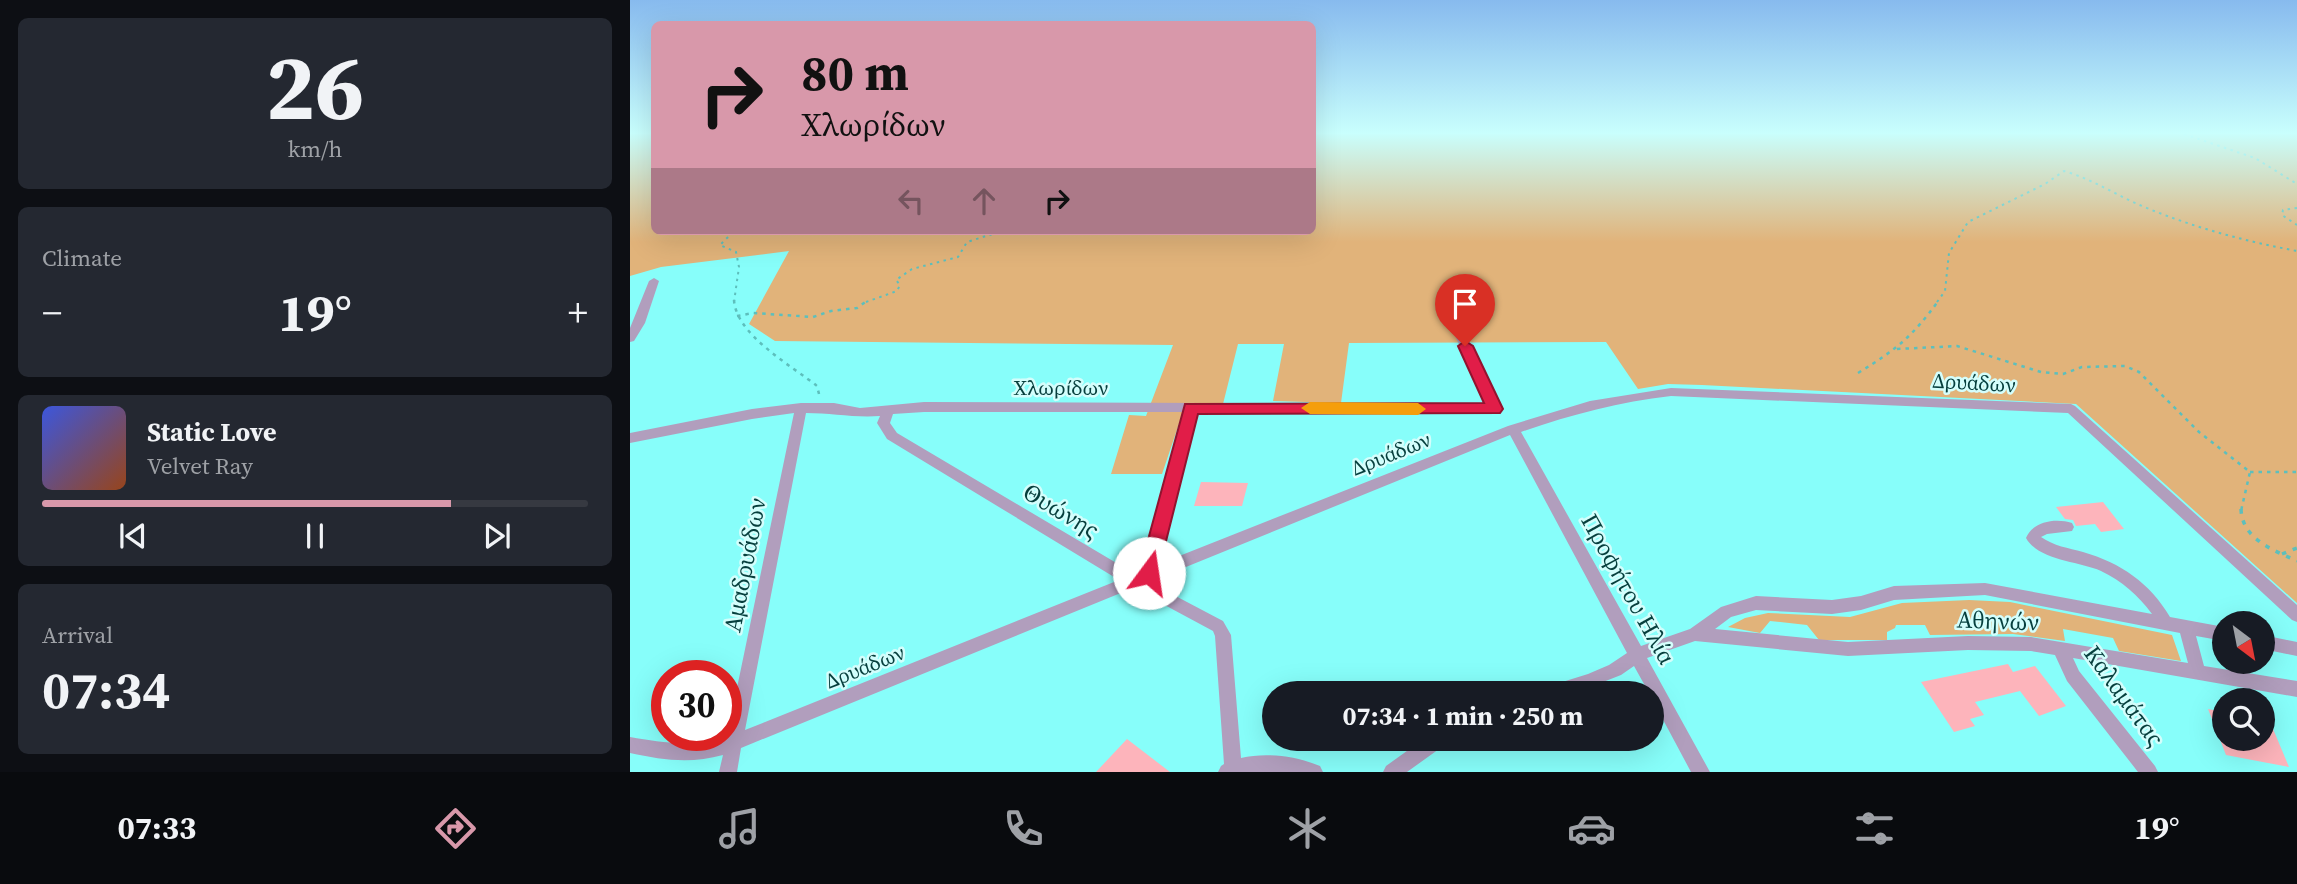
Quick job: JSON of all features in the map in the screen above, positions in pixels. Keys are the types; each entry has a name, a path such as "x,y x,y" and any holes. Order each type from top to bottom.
{"street":[{"path":"630,338 639,323 654,281"},
{"name":"Χλωρίδων","path":"630,438 752,414 801,408 860,413 924,407 1495,409 1456,325"},
{"name":"Δρυάδων","path":"742,739 1149,573 1513,429 1609,400 1671,391 2071,409 2297,615"},
{"name":"Αμαδρυάδων","path":"742,699 801,408"},
{"path":"1149,573 1191,408"},
{"name":"Θυώνης","path":"888,412 883,423 892,436 1132,580 1218,626 1223,635 1230,770"},
{"name":"Προφήτου Ηλία","path":"1513,429 1701,772"},
{"path":"2067,527 2045,528 2035,533 2032,538 2046,548 2088,560 2133,582 2150,598 2165,622"},
{"name":"Αθηνών","path":"1590,681 1615,670 1637,655 1695,634 1726,612 1747,604 1765,602 1835,607 1861,603 1894,593 1976,588 2212,631"},
{"path":"2186,626 2198,672"},
{"name":"Αθηνών","path":"1695,634 1839,649 1997,642 2060,649 2297,689"},
{"path":"2275,644 2297,649"},
{"name":"Καλαμάτας","path":"2060,649 2073,676 2149,772"},
{"name":"Δρυάδων","path":"630,745 651,749"},
{"name":"Δρυάδων","path":"660,751 675,754 708,751"},
{"name":"Αμαδρυάδων","path":"728,772 732,751"},
{"path":"1392,772 1422,751"},
{"path":"1230,770 1249,764 1269,764 1314,772"}],"path":[{"path":"2274,170 2297,184"},
{"path":"1858,373 1897,349 1920,326 1945,291 1949,253 1968,222 2045,184 2064,171 2081,174 2134,203 2184,223 2271,247 2297,251"},
{"path":"2297,208 2283,210 2282,215 2297,225"},
{"path":"730,235 720,245 736,252 741,266 734,290 737,316 757,341 817,386 823,408"},
{"path":"737,316 753,313 813,317 831,311 857,308 867,300 897,291 900,285 895,280 905,271 958,257 967,242 989,235"},
{"path":"1897,349 1957,346 2063,374 2082,367 2125,366 2139,372 2199,432 2250,472 2297,472"},
{"path":"2250,472 2242,495 2240,515 2246,528 2261,542 2297,561"},
{"path":"2282,554 2297,548"}],"shaded area":[{"path":"630,170 651,170 651,235 1316,235 1316,170 2297,170 2297,603 2076,404 1702,385 1668,384 1638,389 1606,342 1349,343 1341,403 1273,401 1284,344 1238,344 1223,404 1186,403 1162,474 1111,474 1129,415 1146,416 1173,345 775,341 749,324 789,251 661,267 630,276"},
{"path":"1969,600 2010,602 2172,635 2181,661 2119,651 2113,638 2063,629 2065,641 2013,634 1930,635 1925,625 1896,625 1887,632 1887,640 1819,640 1807,625 1770,621 1760,633 1728,627 1745,618 1768,613 1850,617 1902,603"}],"building":[{"path":"1201,482 1248,483 1242,506 1194,506"},
{"path":"2103,502 2124,529 2101,532 2095,524 2076,526 2073,520 2065,519 2056,507"},
{"path":"2008,664 2013,672 2035,666 2066,706 2039,716 2020,691 1975,702 1984,715 1970,719 1975,726 1954,732 1921,682"},
{"path":"2275,734 2289,767 2226,755 2224,751 2275,751"},
{"path":"1127,739 1170,772 1096,772"}],"slow traffic":[{"path":"1310,408 1418,409"}],"route":[{"path":"1149,573 1191,408 1495,409 1465,346"}]}
